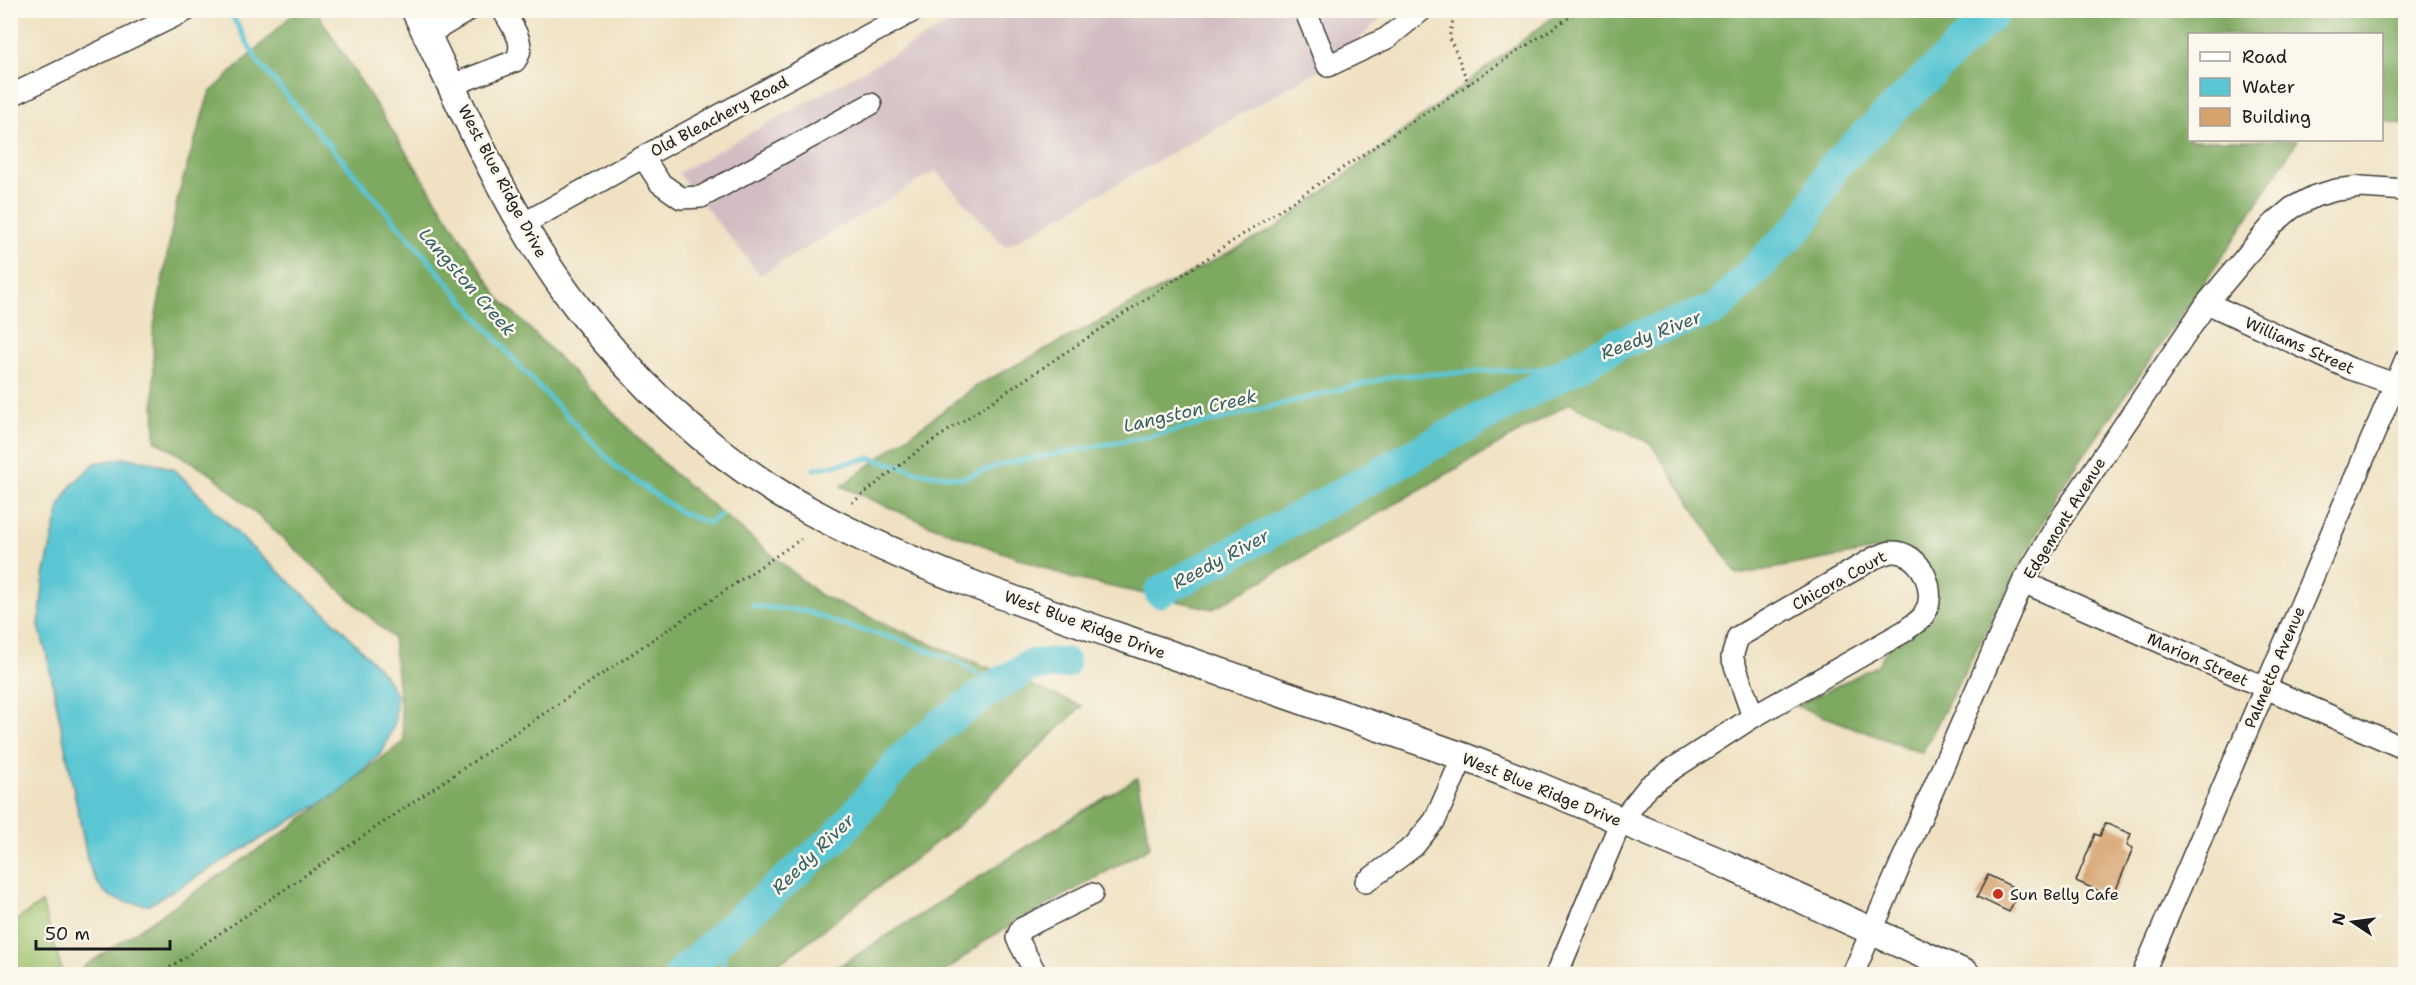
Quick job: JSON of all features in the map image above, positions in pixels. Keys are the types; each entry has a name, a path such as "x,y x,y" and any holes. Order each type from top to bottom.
{"main road":[{"name":"West Blue Ridge Drive","path":"416,10 502,186 544,259 576,306 645,385 685,422 765,484 810,511 865,539 1042,610 1463,757 1727,865 1965,975"}],"street":[{"path":"10,96 187,10"},
{"path":"427,35 469,10"},
{"path":"452,85 515,61 520,54 522,46 503,10"},
{"name":"Old Bleachery Road","path":"524,224 915,10"},
{"path":"1305,10 1328,66 1387,38 1413,20 1422,10"},
{"path":"643,157 660,183 681,198 701,197 870,104"},
{"name":"Edgemont Avenue","path":"1853,975 2023,582 2066,510 2207,303 2273,224 2292,208 2315,196 2336,190 2361,187 2406,190"},
{"name":"Williams Street","path":"2207,303 2351,369 2395,384"},
{"name":"Palmetto Avenue","path":"2143,975 2406,359"},
{"name":"Chicora Court","path":"1557,975 1621,821 1649,786 1753,717 1905,631 1923,616 1928,603 1929,588 1923,570 1912,557 1891,551 1874,558 1738,637 1732,657 1753,717"},
{"name":"Marion Street","path":"2023,582 2406,749"},
{"path":"1366,882 1414,846 1435,820 1463,757"},
{"path":"1036,975 1017,938 1021,929 1092,894"}],"path":[{"path":"1455,10 1449,39 1459,55 1461,70 1470,85"},
{"path":"852,503 919,450 1580,10"},
{"path":"160,975 801,539"}],"shaded area":[{"path":"972,11 1388,11 1340,58 1005,247 936,171 760,275 678,173"}],"green space":[{"path":"296,11 316,11 499,298 671,471 820,595 945,650 1082,706 960,824 766,974 73,974 290,828 404,741 393,638 214,476 155,440 153,332 178,196 209,94"},
{"path":"1561,11 2405,11 2405,125 2383,120 2383,33 2188,33 2188,141 2297,141 2229,247 2059,491 1922,753 1796,706 1877,666 1924,593 1875,550 1737,575 1651,444 1570,403 1213,609 1071,578 927,524 841,486 978,385 1277,227"},
{"path":"1137,778 1150,847 989,938 942,974 827,974 1059,826"},
{"path":"42,903 63,974 11,974 11,924"}],"water":[{"path":"124,458 147,461 175,470 249,545 339,626 384,674 396,695 395,722 383,751 343,790 149,905 126,902 110,896 98,884 88,862 48,660 39,626 44,576 60,505 71,486 95,463"}],"building":[{"path":"2105,823 2131,834 2127,845 2133,848 2113,897 2076,881 2095,834 2100,836"},
{"name":"Sun Belly Cafe","path":"1988,875 2019,890 2009,912 1977,897"}],"waterway":[{"name":"Langston Creek","path":"229,10 258,62 521,368 618,469 680,512 708,523 721,515"},
{"name":"Reedy River","path":"1160,592 1620,343 1716,309 1804,221 1834,166 1997,10"},
{"name":"Langston Creek","path":"814,469 871,458 919,472 962,478 1003,464 1161,434 1395,376 1575,367"},
{"path":"752,606 805,611 843,625 897,639 958,662 996,686"},
{"name":"Reedy River","path":"681,974 836,837 903,758 940,725 1031,665 1064,663"},
{"path":"723,974 725,933"}],"place":[{"name":"Sun Belly Cafe","path":"1998,894"}]}
